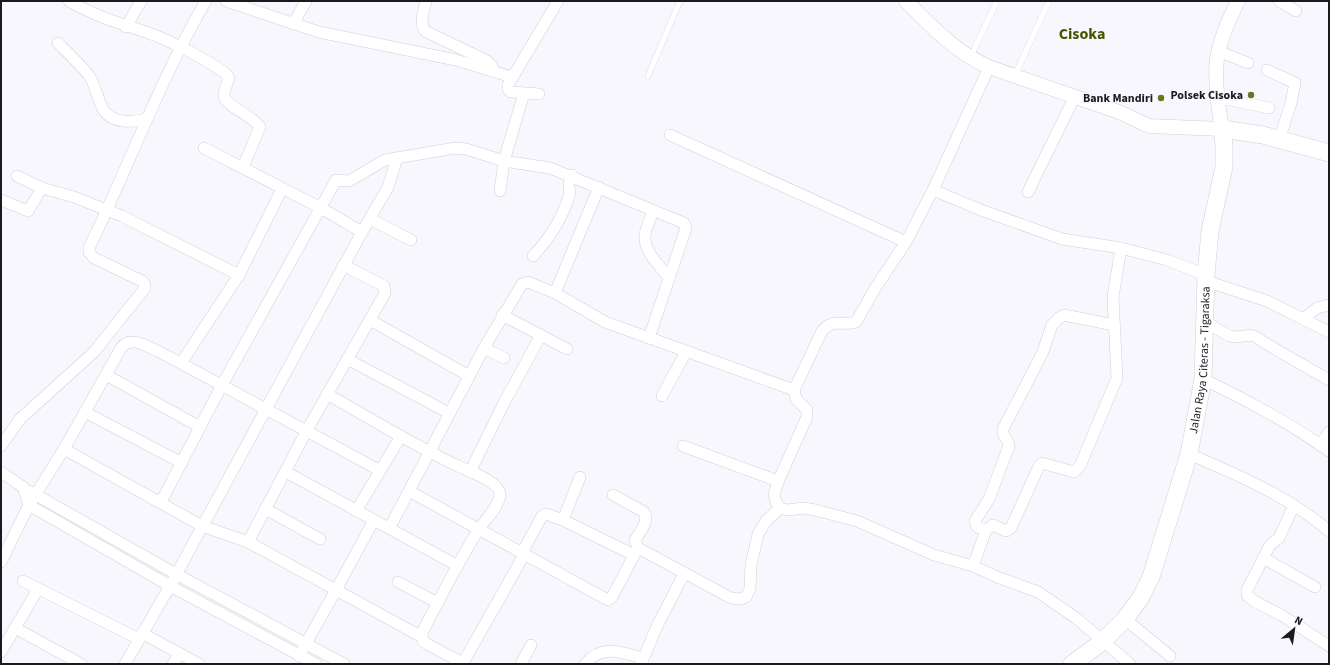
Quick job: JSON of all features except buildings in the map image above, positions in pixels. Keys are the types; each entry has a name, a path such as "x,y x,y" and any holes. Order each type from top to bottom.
{"main road":[{"path":"1222,129 1263,135 1329,153"},
{"name":"Jalan Raya Citeras - Tigaraksa","path":"1072,664 1102,642 1125,619 1140,599 1151,577 1189,454 1203,379 1206,278 1210,230 1224,167 1224,144 1222,129"}],"street":[{"path":"69,1 84,10 140,30 181,48 225,72 229,78 224,95 226,100 252,118 260,127 243,167"},
{"path":"126,26 141,1"},
{"path":"1,446 20,419 94,352 145,286 142,281 94,258 90,255 89,248 108,210 148,118 181,48 206,1"},
{"path":"226,1 319,32 456,60 512,77"},
{"path":"294,24 306,1"},
{"path":"426,1 421,25 425,31 487,61 492,66 492,71"},
{"path":"539,94 512,92 508,89 512,77 558,1"},
{"path":"906,1 944,40 970,58 989,67 1119,112 1149,126 1222,129 1217,97 1218,51 1227,24 1238,1"},
{"path":"1279,1 1296,10"},
{"path":"58,43 90,77 103,111 109,117 129,122 140,121 148,118"},
{"path":"1218,51 1248,63"},
{"path":"989,67 933,190 906,242 876,287 856,322 850,324 834,322 827,325 822,331 794,390 796,399 807,410 807,417 778,481 774,494 776,502 780,508 787,510 804,508 846,518 934,555 974,566 997,577 1038,592 1076,618 1102,642 1130,664"},
{"path":"1267,70 1295,83 1291,103 1279,140"},
{"path":"500,190 504,161 524,93"},
{"path":"1028,192 1075,96"},
{"path":"1217,97 1269,108"},
{"path":"670,135 906,242"},
{"path":"204,148 243,167 252,174 321,208 362,232"},
{"path":"161,502 222,385 336,180 349,181 378,163 397,158 455,148 466,148 504,161 550,168 684,223 686,228 649,338"},
{"path":"125,664 170,586 343,265 388,187 397,158"},
{"path":"17,176 42,188 74,197 108,210 239,275"},
{"path":"533,256 546,242 560,218 570,194 567,185 572,176"},
{"path":"555,293 599,187"},
{"path":"1,200 28,210 42,188"},
{"path":"181,363 239,275 282,189"},
{"path":"933,190 981,210 1062,239 1121,248 1167,260 1206,278 1267,300 1329,332"},
{"path":"654,210 645,234 645,242 654,259 669,278"},
{"path":"370,219 411,240"},
{"path":"974,566 986,530 993,525 1006,531 1011,528 1039,466 1042,463 1071,472 1078,469 1117,378 1113,297 1121,248"},
{"path":"248,542 307,430 385,294 385,288 343,265"},
{"path":"390,527 430,453 449,412 502,315 522,284 528,282 555,293 605,322 794,390"},
{"path":"1303,319 1317,308 1329,305"},
{"path":"502,315 567,349"},
{"path":"986,530 977,526 974,522 989,499 1009,446 1008,441 1002,431 1042,354 1052,325 1064,315 1114,325"},
{"path":"370,320 469,376"},
{"path":"1205,321 1232,336 1247,335 1257,337 1263,342 1329,380"},
{"path":"470,472 505,401 541,335"},
{"path":"1,562 35,494 64,449 124,345 130,341 158,351 267,408 379,470"},
{"path":"484,348 504,358"},
{"path":"662,396 686,352"},
{"path":"347,359 449,412"},
{"path":"106,375 200,427"},
{"path":"1203,379 1269,412 1301,431 1325,448 1329,432"},
{"path":"327,394 430,453 489,481 499,491 500,497 494,509 479,529 458,566 422,637"},
{"path":"85,412 182,463"},
{"path":"356,510 401,436"},
{"path":"683,446 778,481"},
{"path":"64,449 202,526 248,542 422,637 427,644 464,664 543,514 564,520 684,574 731,598 740,599 746,597 750,589 751,565 758,534 766,521 780,508"},
{"path":"1189,454 1242,478 1294,505 1312,516 1329,531"},
{"path":"1,472 35,494 176,574 344,664"},
{"path":"286,472 374,520 390,527 458,566"},
{"path":"564,520 580,477"},
{"path":"23,487 29,505 170,586 316,664"},
{"path":"409,491 523,554 534,558 608,600 612,598 636,552 636,540 646,520 646,515 644,512 613,495"},
{"path":"1294,505 1279,538 1276,542 1270,545 1263,558 1247,590 1248,597 1281,615 1329,646"},
{"path":"265,509 320,539"},
{"path":"299,656 374,520"},
{"path":"1263,558 1315,587"},
{"path":"585,664 592,656 602,651 618,652 642,661 658,624 684,574"},
{"path":"24,581 199,664"},
{"path":"398,582 438,603"},
{"path":"1,652 38,588"},
{"path":"1125,619 1170,656"},
{"path":"14,628 81,664"},
{"path":"521,664 531,645"},
{"path":"173,664 179,654"}],"lane":[{"path":"648,76 680,1"},
{"path":"970,58 997,1"},
{"path":"1015,75 1049,1"}],"place":[{"name":"Polsek Cisoka","path":"1251,95"},
{"name":"Bank Mandiri","path":"1161,98"}],"district":[{"name":"Cisoka","path":"1082,33"}]}
